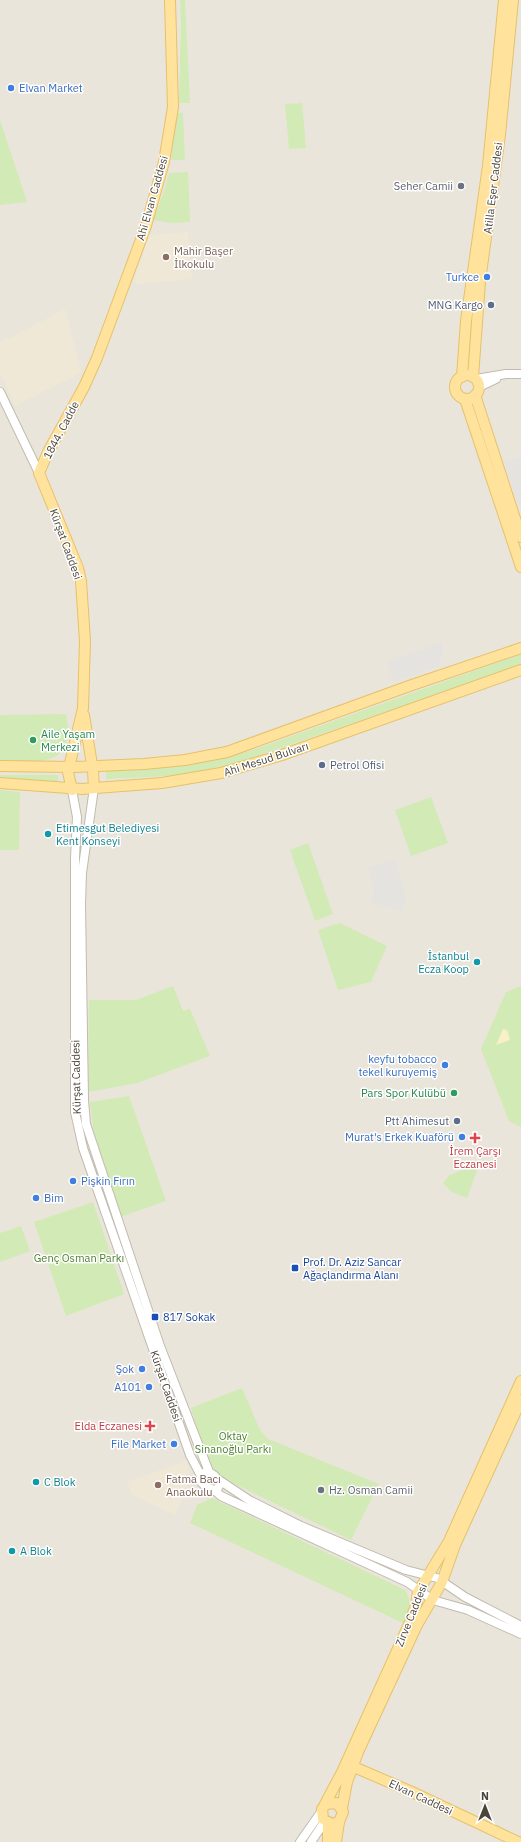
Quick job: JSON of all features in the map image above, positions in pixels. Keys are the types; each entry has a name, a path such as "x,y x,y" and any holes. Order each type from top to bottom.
{"main road":[{"name":"Ahi Elvan Caddesi","path":"84,387 98,358 146,226 164,162 173,107 170,0"},
{"name":"Atilla Eşer Caddesi","path":"474,387 459,396 456,389 456,382 462,376 466,321 488,166 504,0"},
{"name":"Atilla Eşer Caddesi","path":"513,0 500,135 480,281 474,387 521,567"},
{"path":"462,376 466,375 474,387"},
{"name":"1844. Cadde","path":"39,473 48,452 84,387"},
{"name":"Atilla Eşer Caddesi","path":"474,387 521,537"},
{"name":"Kürşat Caddesi","path":"39,473 78,568 81,581 85,641 83,708 75,748 69,767 68,776 72,790"},
{"name":"Ahi Mesud Bulvarı","path":"0,766 92,766 185,760 227,752 412,685 521,648"},
{"name":"Ahi Mesud Bulvarı","path":"0,783 72,790 162,783 207,776 239,769 282,755 521,670"},
{"name":"Kürşat Caddesi","path":"83,708 94,788"},
{"name":"Zirve Caddesi","path":"339,1822 343,1815 342,1808 349,1765 410,1622 416,1605 418,1591 449,1541 521,1381"},
{"name":"Zirve Caddesi","path":"328,1842 325,1816 417,1625 433,1600 442,1582 455,1545 521,1400"},
{"name":"Elvan Caddesi","path":"349,1765 518,1842"},
{"path":"336,1842 339,1822 325,1816 333,1802 340,1805 342,1808"}],"street":[{"path":"474,387 506,374 521,374"},
{"name":"Kürşat Caddesi","path":"0,392 39,473"},
{"name":"Kürşat Caddesi","path":"94,788 82,873 81,904 84,1100 86,1124 160,1346 209,1472"},
{"name":"Kürşat Caddesi","path":"72,790 77,817 75,858 75,1112 83,1148 190,1455 201,1476"},
{"path":"521,1626 465,1597 442,1582 427,1575 406,1570 301,1526 249,1500 209,1472 204,1473 201,1476 200,1481 221,1496 407,1582 433,1600 468,1610 521,1634"},
{"path":"214,1490 220,1486 219,1480"},
{"path":"300,1842 325,1816"},
{"path":"312,1842 325,1816"}],"shaded area":[{"path":"0,0 521,0 521,1842 0,1842"},
{"name":"Mahir Başer İlkokulu","path":"188,232 192,279 136,284 133,282 150,235"},
{"path":"65,309 81,373 15,406 0,373 0,342"},
{"path":"521,457 521,512 504,462"},
{"path":"442,642 443,651 439,666 393,682 387,662"},
{"path":"395,859 406,898 401,912 370,902 374,888 368,868"},
{"name":"Fatma Bacı Anaokulu","path":"187,1461 189,1470 186,1489 175,1515 132,1495 127,1482"}],"green space":[{"path":"180,0 185,0 190,103 179,103 181,23"},
{"path":"302,103 306,148 289,149 285,104"},
{"path":"176,113 183,113 185,160 171,160"},
{"path":"0,120 27,202 0,205"},
{"path":"188,172 190,222 172,223 153,220 169,173"},
{"path":"521,654 521,665 240,762 185,775 106,779 106,771 179,766 214,760 250,751"},
{"name":"Aile Yaşam Merkezi","path":"66,714 68,736 65,747 59,754 51,759 42,761 0,760 0,715"},
{"path":"0,775 58,775 58,782 0,778"},
{"path":"0,790 20,792 19,850 0,850"},
{"path":"431,797 448,843 411,856 395,810"},
{"path":"308,843 333,914 315,921 290,850"},
{"path":"340,923 387,946 371,982 338,990 318,930"},
{"path":"173,986 183,1011 190,1009 210,1056 137,1083 88,1092 89,1000 136,1000"},
{"path":"521,986 521,1127 509,1121 481,1049 506,992"},
{"path":"129,1096 166,1201 120,1217 94,1135 90,1102"},
{"path":"477,1164 479,1165 467,1198 452,1192 443,1183 450,1175"},
{"name":"Genç Osman Parkı","path":"93,1202 124,1294 66,1316 34,1222"},
{"path":"21,1226 30,1251 0,1262 0,1233"},
{"name":"Oktay Sinanoğlu Parkı","path":"242,1388 260,1430 268,1439 379,1484 351,1540 222,1478 205,1458 191,1408"},
{"path":"212,1498 405,1590 409,1599 409,1606 403,1623 190,1523 197,1505"}],"sand":[{"path":"503,1029 507,1030 510,1040 496,1045"}],"place":[{"name":"Elvan Market","path":"11,88"},
{"name":"Seher Camii","path":"461,186"},
{"name":"Mahir Başer İlkokulu","path":"166,257"},
{"name":"Turkce","path":"487,277"},
{"name":"MNG Kargo","path":"491,305"},
{"name":"Aile Yaşam Merkezi","path":"33,740"},
{"name":"Petrol Ofisi","path":"322,765"},
{"name":"Etimesgut Belediyesi Kent Konseyi","path":"48,834"},
{"name":"İstanbul Ecza Koop","path":"477,962"},
{"name":"keyfu tobacco tekel kuruyemiş","path":"445,1065"},
{"name":"Pars Spor Kulübü","path":"454,1093"},
{"name":"Ptt Ahimesut","path":"457,1121"},
{"name":"Murat's Erkek Kuaförü","path":"462,1137"},
{"name":"İrem Çarşı Eczanesi","path":"475,1138"},
{"name":"Pişkin Fırın","path":"73,1181"},
{"name":"Bim","path":"36,1198"},
{"name":"Prof. Dr. Aziz Sancar Ağaçlandırma Alanı","path":"295,1268"},
{"name":"817 Sokak","path":"155,1317"},
{"name":"Şok","path":"142,1369"},
{"name":"A101","path":"149,1387"},
{"name":"Elda Eczanesi","path":"150,1426"},
{"name":"File Market","path":"174,1444"},
{"name":"C Blok","path":"36,1482"},
{"name":"Fatma Bacı Anaokulu","path":"158,1485"},
{"name":"Hz. Osman Camii","path":"321,1490"},
{"name":"A Blok","path":"12,1551"}]}
